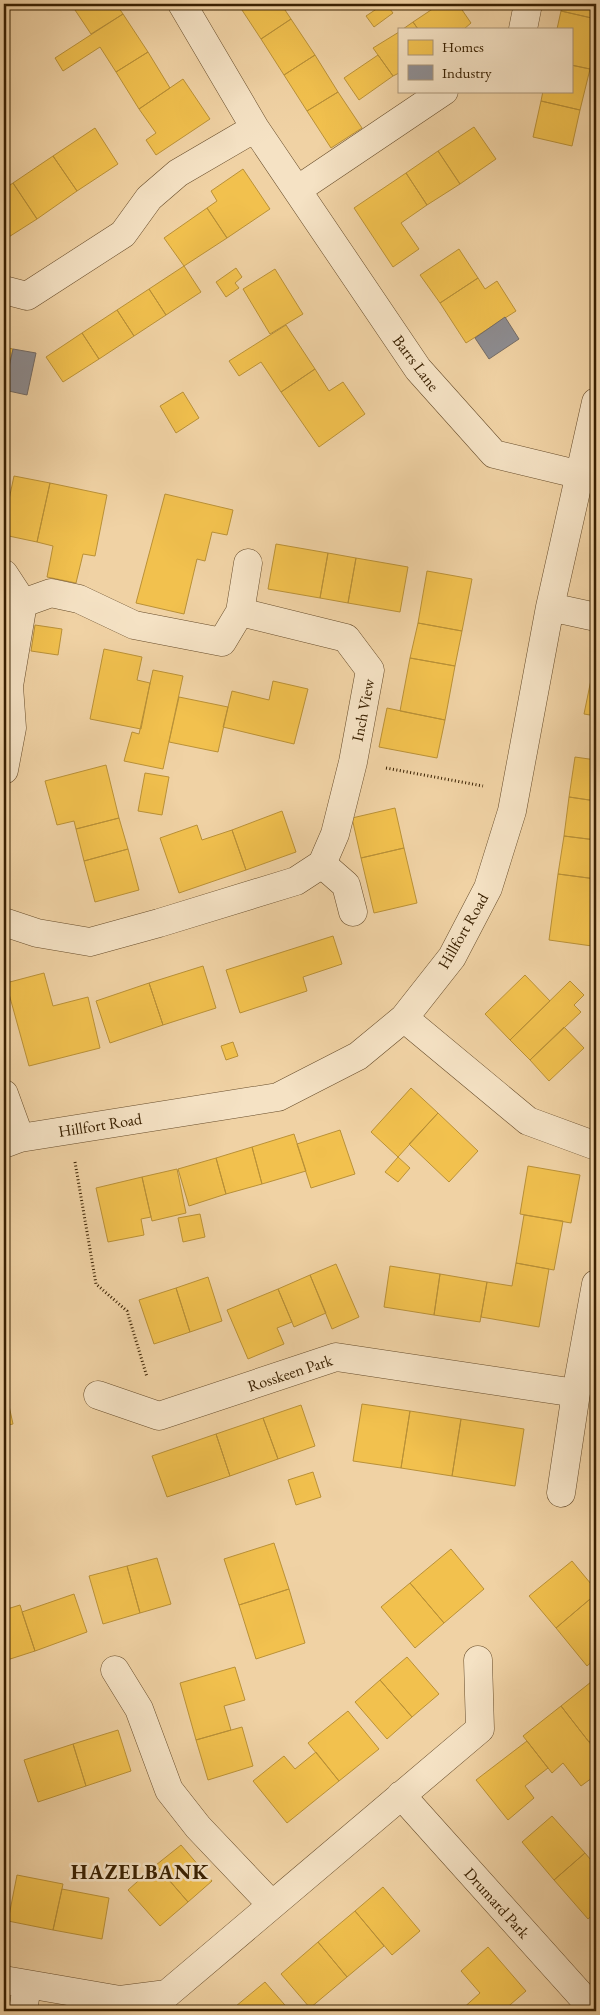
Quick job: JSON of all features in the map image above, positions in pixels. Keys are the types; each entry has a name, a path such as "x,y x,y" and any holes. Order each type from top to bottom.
{"street":[{"path":"524,28 528,4"},
{"name":"Barrs Lane","path":"185,5 255,128 418,370 494,454 581,476"},
{"path":"297,190 443,92"},
{"path":"4,290 27,296 122,234 148,198 178,173 255,128"},
{"name":"Hillfort Road","path":"12,1141 278,1097 358,1056 404,1018 452,958 488,888 516,792 550,608 596,402"},
{"path":"23,603 50,593 79,600 134,625 222,642 240,612 248,563"},
{"path":"4,574 23,603 9,686 12,728 4,770"},
{"path":"550,608 596,617"},
{"name":"Inch View","path":"240,612 346,638 370,670 353,762 335,834 322,864"},
{"path":"4,922 37,933 90,942 159,924 296,881 322,864 346,886 353,912"},
{"path":"404,1018 528,1121 596,1146"},
{"path":"4,1094 12,1141"},
{"path":"561,1493 576,1393 596,1284"},
{"name":"Rosskeen Park","path":"159,1416 336,1356 576,1393"},
{"path":"98,1395 159,1416"},
{"path":"18,1992 120,2000 167,1994 480,1729 478,1660"},
{"path":"115,1670 139,1709 169,1790 198,1827 272,1905"},
{"name":"Drumard Park","path":"401,1795 594,2010"}],"path":[{"path":"353,762 516,792"},
{"path":"70,1130 96,1284 127,1311 159,1416"}],"building: Homes":[{"path":"71,4 116,4 123,14 91,34"},
{"path":"238,4 281,4 291,19 261,39"},
{"path":"384,4 393,13 374,27 366,16"},
{"path":"440,4 458,4 471,23 465,28 417,28 413,22"},
{"path":"563,4 596,4 596,19 561,11"},
{"path":"561,11 596,19 596,40 590,69 572,65 572,28 557,28"},
{"path":"123,14 148,52 116,72 100,47 63,71 55,58"},
{"path":"291,19 315,55 284,75 261,39"},
{"path":"413,22 417,28 404,28"},
{"path":"398,33 398,74 393,76 373,48"},
{"path":"148,52 170,88 139,109 116,72"},
{"path":"315,55 338,92 307,111 284,75"},
{"path":"378,55 393,76 359,100 344,78"},
{"path":"572,65 590,69 580,110 541,101 543,92 572,92"},
{"path":"183,79 210,119 156,155 146,140 156,133 139,109"},
{"path":"338,92 362,128 331,148 307,111"},
{"path":"541,101 580,110 572,146 533,137"},
{"path":"474,127 496,159 460,184 438,151"},
{"path":"95,128 118,164 77,191 53,156"},
{"path":"438,151 460,184 427,205 406,173"},
{"path":"53,156 77,191 37,219 13,183"},
{"path":"243,169 270,209 227,238 207,208 217,201 211,191"},
{"path":"406,173 427,205 401,223 419,249 393,267 354,208"},
{"path":"13,183 37,219 4,240 4,189"},
{"path":"207,208 227,238 184,266 164,238"},
{"path":"459,249 478,278 440,303 420,275"},
{"path":"184,266 201,292 166,315 149,289"},
{"path":"236,268 242,277 235,283 239,288 226,297 216,282"},
{"path":"275,269 303,314 270,334 243,289"},
{"path":"478,278 485,289 497,281 516,311 466,343 440,303"},
{"path":"149,289 166,315 134,336 117,310"},
{"path":"117,310 134,336 99,359 82,333"},
{"path":"286,325 315,369 281,392 261,362 239,376 229,361"},
{"path":"82,333 99,359 63,382 46,357"},
{"path":"4,347 13,349 4,390"},
{"path":"315,369 329,391 343,382 365,414 319,447 281,392"},
{"path":"183,392 199,418 176,433 160,406"},
{"path":"14,476 50,483 37,542 4,535 4,523"},
{"path":"50,483 107,495 95,556 83,554 76,583 47,577 53,546 37,542"},
{"path":"165,494 233,510 227,535 212,532 205,561 197,559 184,614 136,603"},
{"path":"276,544 328,553 320,598 268,589"},
{"path":"328,553 356,558 348,603 320,598"},
{"path":"356,558 408,567 400,612 348,603"},
{"path":"427,571 472,579 462,631 418,623"},
{"path":"418,623 462,631 455,666 410,658"},
{"path":"35,625 62,629 58,655 31,651"},
{"path":"104,649 142,657 137,680 150,683 141,729 90,719"},
{"path":"410,658 455,666 445,720 400,711"},
{"path":"594,665 596,665 596,716 584,714"},
{"path":"153,670 183,676 163,769 124,761 132,732 139,734"},
{"path":"273,681 308,689 294,744 223,727 232,691 269,700"},
{"path":"179,697 228,707 218,752 169,742"},
{"path":"387,708 445,720 437,758 379,747"},
{"path":"575,757 596,760 596,801 569,797"},
{"path":"106,765 119,818 76,829 74,821 57,825 45,781"},
{"path":"145,773 169,777 162,815 138,811"},
{"path":"569,797 596,801 596,840 564,836"},
{"path":"395,808 404,848 361,858 352,818"},
{"path":"282,811 296,852 246,870 232,830"},
{"path":"119,818 128,849 84,861 76,829"},
{"path":"197,825 202,840 232,830 246,870 179,893 160,838"},
{"path":"564,836 596,840 596,879 558,874"},
{"path":"404,848 417,903 374,913 361,858"},
{"path":"128,849 139,890 95,902 84,861"},
{"path":"558,874 596,879 596,914 592,946 549,940"},
{"path":"333,936 342,964 303,977 307,991 240,1013 226,970"},
{"path":"203,966 216,1008 163,1025 149,983"},
{"path":"44,973 53,1006 88,997 100,1048 29,1066 6,983"},
{"path":"525,975 550,1001 510,1040 485,1014"},
{"path":"570,981 584,995 574,1005 581,1012 530,1060 510,1040"},
{"path":"149,983 163,1025 110,1043 96,1001"},
{"path":"564,1027 584,1048 549,1081 530,1060"},
{"path":"233,1042 238,1056 226,1060 221,1046"},
{"path":"411,1088 438,1113 398,1157 371,1132"},
{"path":"438,1113 478,1151 449,1182 409,1144"},
{"path":"340,1130 355,1174 311,1188 297,1144"},
{"path":"294,1134 306,1171 262,1184 252,1147"},
{"path":"252,1147 262,1184 226,1194 216,1158"},
{"path":"398,1157 410,1168 398,1182 385,1172"},
{"path":"216,1158 226,1194 189,1206 178,1169"},
{"path":"528,1166 580,1175 571,1223 520,1214"},
{"path":"177,1169 186,1213 152,1221 142,1177"},
{"path":"142,1177 151,1217 141,1219 144,1235 108,1242 96,1188"},
{"path":"200,1214 205,1237 183,1242 178,1218"},
{"path":"524,1215 563,1221 554,1270 516,1263"},
{"path":"516,1263 549,1269 539,1327 481,1317 487,1282 512,1286"},
{"path":"336,1264 359,1317 332,1329 310,1275"},
{"path":"390,1266 440,1274 434,1315 384,1307"},
{"path":"440,1274 487,1282 480,1322 434,1315"},
{"path":"310,1275 326,1313 294,1327 278,1289"},
{"path":"208,1277 222,1321 190,1332 176,1288"},
{"path":"176,1288 190,1332 154,1344 139,1300"},
{"path":"278,1289 292,1322 277,1328 284,1344 248,1359 227,1310"},
{"path":"4,1383 13,1424 4,1426"},
{"path":"362,1404 410,1411 401,1468 353,1461"},
{"path":"301,1405 315,1446 278,1459 263,1418"},
{"path":"410,1411 461,1419 452,1476 401,1468"},
{"path":"263,1418 278,1459 230,1476 216,1434"},
{"path":"461,1419 524,1429 515,1486 452,1476"},
{"path":"216,1434 230,1476 167,1497 152,1456"},
{"path":"313,1472 321,1497 296,1505 288,1480"},
{"path":"274,1543 289,1589 239,1605 224,1559"},
{"path":"451,1549 484,1589 444,1623 410,1583"},
{"path":"157,1558 171,1604 140,1613 127,1566"},
{"path":"572,1561 596,1590 596,1594 556,1628 529,1596"},
{"path":"127,1566 140,1613 103,1624 89,1576"},
{"path":"410,1583 444,1623 415,1648 381,1607"},
{"path":"289,1589 305,1643 256,1659 239,1605"},
{"path":"74,1594 87,1632 35,1651 22,1612"},
{"path":"596,1594 596,1658 587,1666 556,1628"},
{"path":"20,1605 35,1651 4,1661 4,1610"},
{"path":"407,1657 439,1694 412,1717 380,1680"},
{"path":"235,1667 245,1700 224,1706 231,1730 196,1740 180,1683"},
{"path":"596,1678 596,1736 589,1742 561,1706"},
{"path":"380,1680 412,1717 387,1739 355,1702"},
{"path":"561,1706 596,1751 596,1775 581,1786 563,1763 552,1773 523,1736"},
{"path":"348,1711 379,1749 339,1781 308,1743"},
{"path":"242,1727 253,1766 208,1780 196,1740"},
{"path":"118,1730 131,1771 86,1786 73,1744"},
{"path":"527,1741 548,1768 525,1786 534,1798 508,1820 476,1780"},
{"path":"73,1744 86,1786 38,1802 24,1760"},
{"path":"316,1752 339,1781 287,1823 253,1781 284,1756 295,1769"},
{"path":"552,1816 585,1853 554,1880 522,1842"},
{"path":"181,1845 212,1881 188,1902 156,1865"},
{"path":"585,1853 596,1866 596,1912 588,1919 554,1880"},
{"path":"156,1865 188,1902 160,1926 128,1890"},
{"path":"17,1875 63,1884 53,1930 8,1921"},
{"path":"383,1887 420,1931 392,1955 355,1911"},
{"path":"62,1889 109,1898 102,1939 53,1930"},
{"path":"355,1911 384,1946 347,1977 318,1942"},
{"path":"318,1942 347,1977 310,2008 281,1974"},
{"path":"488,1947 526,1991 503,2011 460,2011 480,1993 461,1971"},
{"path":"265,1982 290,2011 230,2011"}],"building: Industry":[{"path":"505,317 519,339 489,359 475,338"},
{"path":"13,349 36,353 27,395 4,390"}],"district":[{"name":"HAZELBANK","path":"140,1871"}]}
